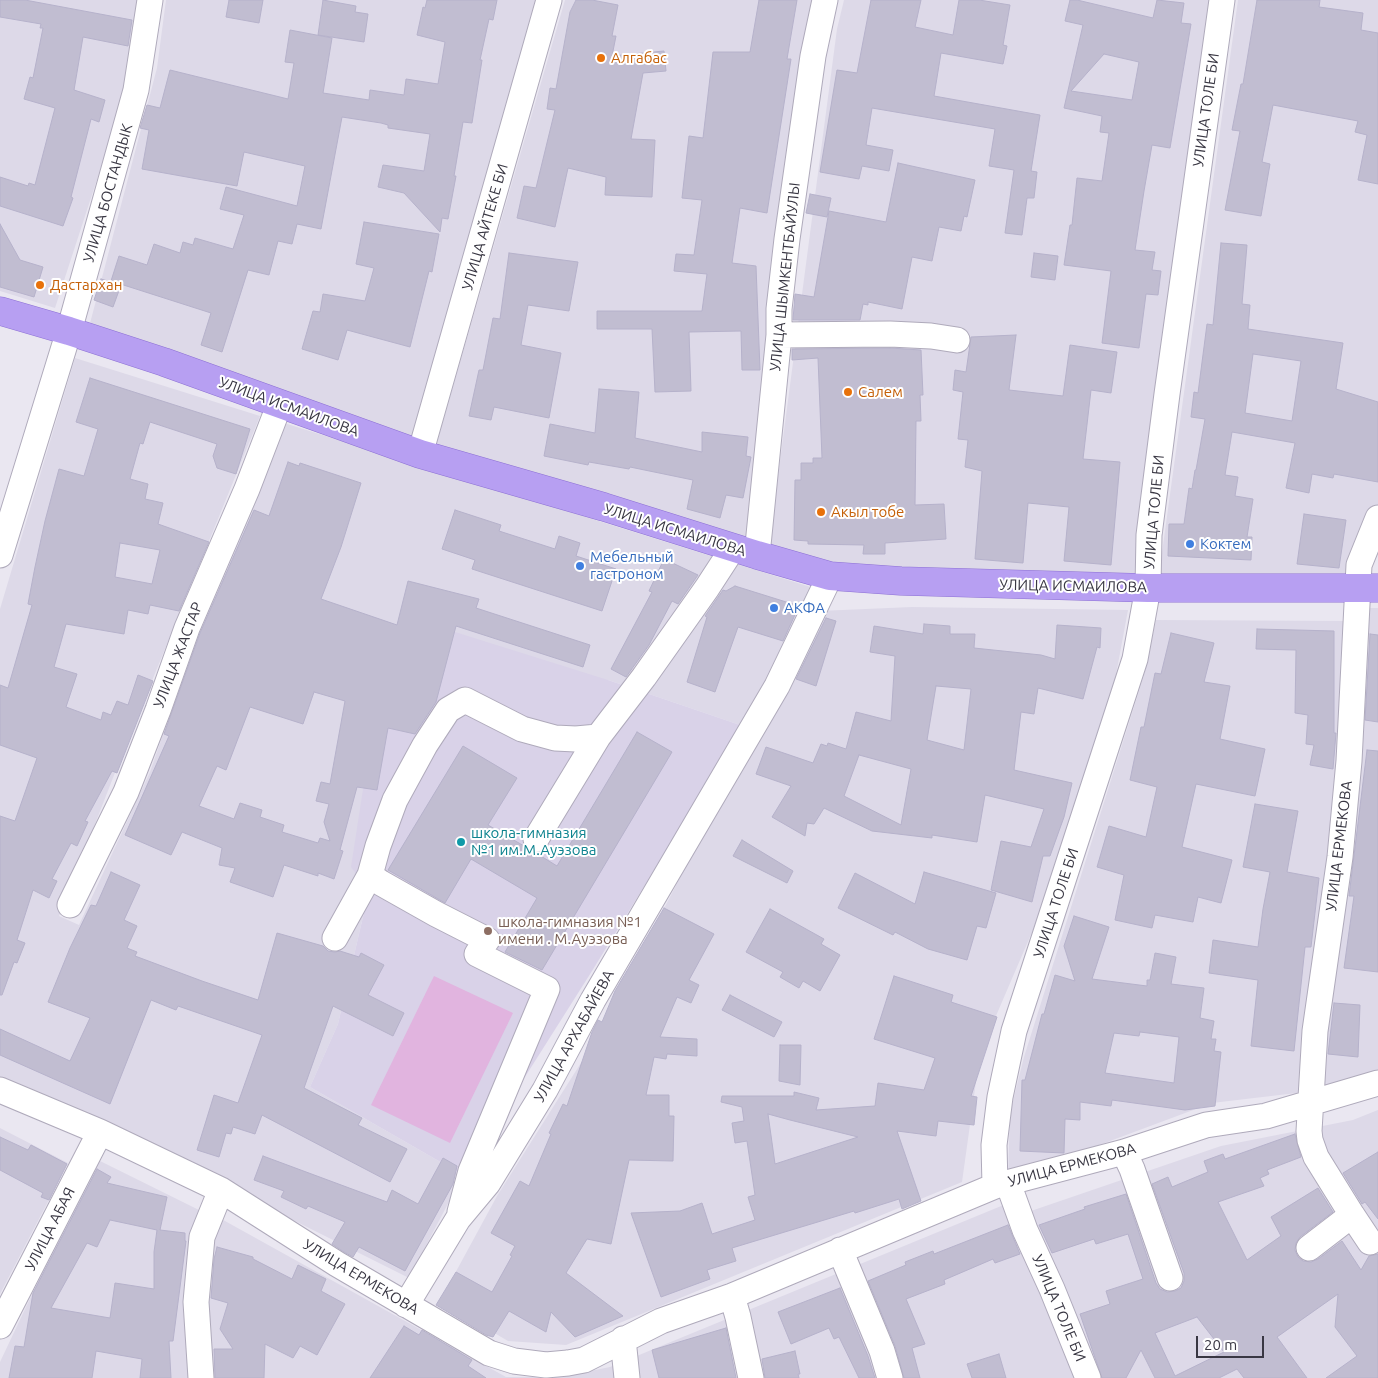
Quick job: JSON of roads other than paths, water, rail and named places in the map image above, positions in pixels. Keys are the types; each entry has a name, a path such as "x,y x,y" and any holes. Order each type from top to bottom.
{"main road":[{"name":"УЛИЦА ИСМАИЛОВА","path":"0,311 164,362 420,454 604,507 830,576 901,582 1148,588 1368,588"}],"street":[{"name":"УЛИЦА БОСТАНДЫК","path":"0,555 69,331 136,90 150,0"},
{"name":"УЛИЦА АЙТЕКЕ БИ","path":"420,454 549,0"},
{"name":"УЛИЦА ШЫМКЕНТБАЙУЛЫ","path":"745,551 779,336 779,309 813,56 825,0"},
{"name":"УЛИЦА ТОЛЕ БИ","path":"1088,1378 1052,1289 1001,1184 994,1145 1000,1097 1014,1031 1135,660 1148,588 1149,535 1222,0"},
{"path":"779,336 890,334 931,336 957,340"},
{"name":"УЛИЦА ЖАСТАР","path":"70,905 126,792 187,628 247,489 280,403"},
{"name":"УЛИЦА ЕРМЕКОВА","path":"1311,1104 1315,1031 1340,858 1368,588 1359,565 1378,518"},
{"path":"536,839 598,737 644,677 707,588 745,551"},
{"name":"УЛИЦА АРХАБАЙЕВА","path":"406,1305 458,1219 488,1184 546,1090 593,1000 777,686 830,576"},
{"path":"335,938 370,875 378,846 395,800 425,745 448,710 465,700 522,729 555,738 598,737"},
{"path":"370,875 436,914 487,940 477,954 547,989 471,1171 458,1219"},
{"name":"УЛИЦА ЕРМЕКОВА","path":"0,1090 100,1132 221,1190 406,1305 489,1353 527,1363 546,1365 584,1360 660,1321 732,1296 1001,1184 1124,1152 1206,1125 1266,1116 1378,1083"},
{"path":"1311,1104 1309,1132 1316,1157 1370,1242"},
{"name":"УЛИЦА АБАЯ","path":"0,1326 100,1132"},
{"path":"1124,1152 1132,1169 1170,1278"},
{"path":"201,1378 196,1302 202,1237 221,1190"},
{"path":"1309,1248 1352,1215"},
{"path":"840,1250 882,1351 890,1378"},
{"path":"732,1296 751,1378"},
{"path":"623,1339 627,1378"}],"place":[{"name":"Алгабас","path":"601,58"},
{"name":"Дастархан","path":"40,285"},
{"name":"Салем","path":"848,392"},
{"name":"Акыл тобе","path":"821,512"},
{"name":"Коктем","path":"1190,544"},
{"name":"Мебельный гастроном","path":"580,566"},
{"name":"АКФА","path":"774,608"},
{"name":"школа-гимназия №1 им.М.Ауэзова","path":"461,842"},
{"name":"школа-гимназия №1 имени . М.Ауэзова","path":"488,931"}]}
